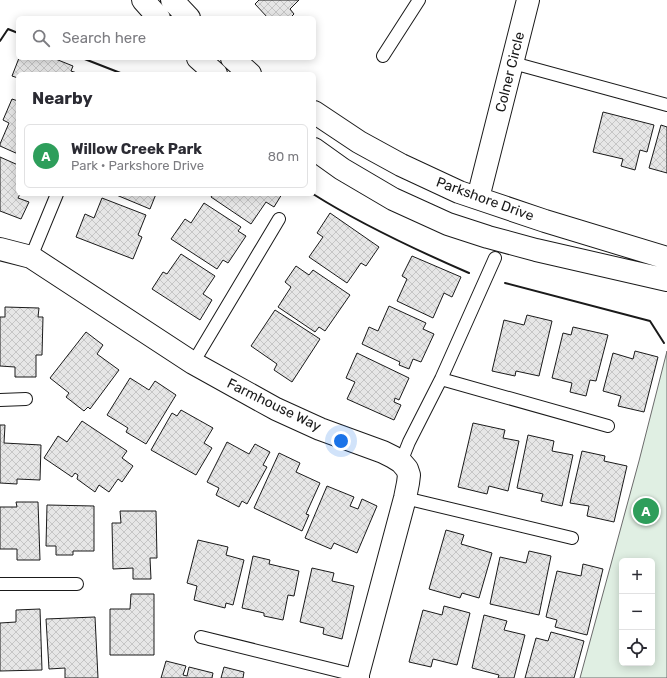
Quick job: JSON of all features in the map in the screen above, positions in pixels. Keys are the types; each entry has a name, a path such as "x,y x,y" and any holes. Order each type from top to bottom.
{"street":[{"path":"143,0 156,16"},
{"path":"172,0 187,16"},
{"name":"Colner Circle","path":"478,198 528,0"},
{"path":"200,60 214,72"},
{"path":"234,60 248,72"},
{"name":"Parkshore Drive","path":"316,113 359,142 401,165 459,192 545,221 667,258"},
{"path":"316,151 342,169 393,199 448,224 536,250 667,280"},
{"name":"Farmhouse Way","path":"0,249 31,257 192,363 276,409 320,429 383,452 401,462"},
{"path":"361,677 408,482 409,475 407,469 401,462"}],"lane":[{"path":"383,56 419,0"},
{"path":"513,63 667,105"},
{"path":"31,257 56,196"},
{"path":"192,363 279,219"},
{"path":"401,462 409,442 441,379 495,258"},
{"path":"441,379 608,426"},
{"path":"0,400 26,399"},
{"path":"405,498 572,538"},
{"path":"0,584 77,584"},
{"path":"201,637 361,677"}],"green space":[{"path":"667,351 667,678 580,678 639,461"}],"building":[{"path":"259,0 299,0 290,9 294,14 292,16 266,16 255,4"},
{"path":"18,60 58,60 73,66 71,71 74,72 16,72 16,77 12,76"},
{"path":"12,99 16,100 16,153 0,146 9,123 3,120"},
{"path":"603,112 654,125 647,152 640,150 635,170 621,166 623,159 593,152"},
{"path":"661,125 667,127 667,173 649,168"},
{"path":"0,157 16,164 16,196 19,196 18,198 29,202 21,219 0,211"},
{"path":"119,196 155,196 150,209"},
{"path":"281,196 274,207 266,202 251,224 211,197"},
{"path":"102,198 146,215 138,235 142,237 133,259 76,237 85,214 94,218"},
{"path":"204,203 241,227 238,231 246,236 228,263 223,260 217,269 171,239 185,219 191,223"},
{"path":"330,213 379,247 366,266 361,263 347,283 309,257 323,237 317,233"},
{"path":"181,254 215,276 203,294 212,300 200,320 152,289 163,272 167,274"},
{"path":"412,256 461,277 452,297 444,293 433,318 397,301 407,279 402,276"},
{"path":"296,266 309,275 313,270 350,295 325,331 319,327 315,332 278,307 291,287 285,282"},
{"path":"389,306 426,323 423,329 434,334 421,362 413,359 409,369 399,365 400,362 362,344 369,327 378,331"},
{"path":"5,307 39,308 38,317 43,317 42,355 36,355 36,377 15,377 15,367 0,366 0,317 5,317"},
{"path":"275,310 320,339 292,382 274,370 277,364 251,346"},
{"path":"527,315 552,321 539,376 516,371 515,376 492,371 504,320 524,325"},
{"path":"573,327 608,335 596,381 590,380 586,396 570,392 572,383 552,378 563,333 571,335"},
{"path":"86,332 103,345 97,354 119,370 90,409 88,407 84,411 66,397 69,393 50,378"},
{"path":"635,351 658,357 644,412 618,406 621,396 603,391 613,353 633,359"},
{"path":"357,353 409,378 399,400 395,398 394,402 401,405 394,420 347,399 355,382 346,378"},
{"path":"130,378 149,390 155,381 176,395 146,444 126,432 128,428 107,415"},
{"path":"181,410 213,428 204,443 212,448 196,475 151,450 172,413 177,416"},
{"path":"82,421 127,451 122,458 133,466 122,482 118,479 109,492 99,485 95,492 77,479 78,475 75,473 72,477 44,458 58,436 67,442"},
{"path":"473,423 505,430 503,438 519,441 508,491 489,486 487,494 458,487"},
{"path":"0,425 5,425 4,443 41,445 40,480 17,479 17,484 0,483"},
{"path":"528,435 554,441 552,451 573,455 562,506 541,501 543,494 517,488"},
{"path":"227,442 249,454 255,444 270,452 263,465 267,467 247,504 242,501 239,507 216,495 219,488 207,482"},
{"path":"582,451 605,456 604,461 627,466 614,522 587,516 589,506 570,503"},
{"path":"279,453 300,463 296,472 320,483 306,514 309,515 302,531 254,508"},
{"path":"327,486 354,497 350,506 358,509 362,499 377,506 357,553 334,543 331,549 305,538"},
{"path":"16,502 38,502 40,560 17,560 17,549 0,549 0,507 17,507"},
{"path":"47,505 94,506 94,551 73,551 73,555 56,555 56,546 46,546"},
{"path":"120,511 156,511 157,558 150,558 151,579 133,579 133,568 113,569 112,523 121,523"},
{"path":"446,530 464,535 461,544 492,553 479,598 462,593 460,598 429,589"},
{"path":"198,540 228,547 226,555 244,560 233,605 226,603 225,608 194,600 197,586 187,583"},
{"path":"529,551 551,556 539,615 490,604 500,557 526,563"},
{"path":"253,556 270,560 269,564 299,571 294,596 288,595 283,620 264,616 264,613 242,608"},
{"path":"583,564 603,569 587,635 555,627 557,620 546,617 557,571 581,576"},
{"path":"312,568 334,573 332,581 354,586 342,639 323,634 324,628 300,622"},
{"path":"131,594 154,594 154,655 110,655 110,609 130,609"},
{"path":"444,606 470,613 457,665 433,659 431,667 409,662 423,610 442,615"},
{"path":"40,609 42,670 0,671 0,623 16,622 16,610"},
{"path":"484,615 507,621 504,630 525,635 514,678 498,678 499,675 472,668"},
{"path":"95,617 98,678 65,678 65,668 49,669 46,619"},
{"path":"551,632 584,641 574,678 525,678 536,638 548,641"},
{"path":"166,661 186,666 183,675 187,676 189,667 213,673 212,678 161,678"},
{"path":"224,667 244,672 243,678 221,678"}],"wall":[{"path":"0,41 8,29 16,32"},
{"path":"87,60 118,72"},
{"path":"316,196 390,236 469,273"},
{"path":"505,283 650,321 664,343"}],"place":[{"name":"Willow Creek Park","path":"646,511"}]}
